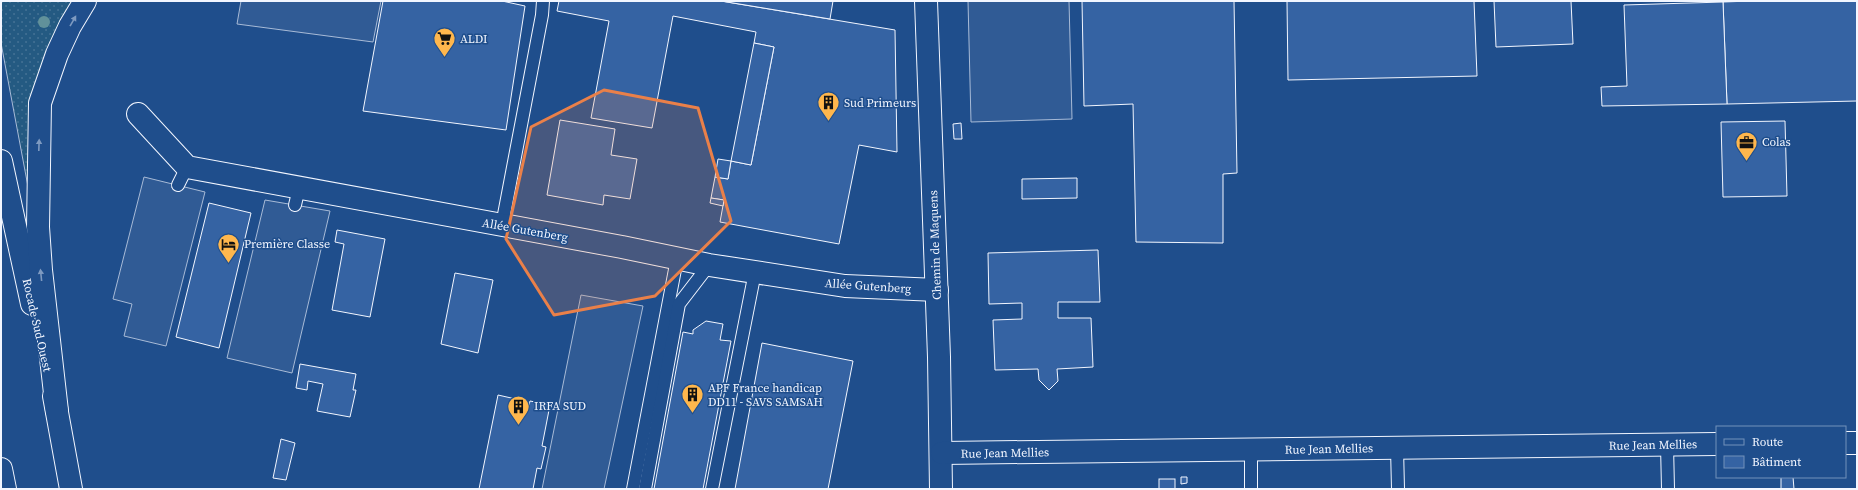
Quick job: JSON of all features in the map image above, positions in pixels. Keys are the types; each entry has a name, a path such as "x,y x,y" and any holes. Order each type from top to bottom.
{"street":[{"path":"57,411 41,270 38,227 40,103 57,54 84,1"},
{"name":"Chemin de Maquens","path":"926,1 937,290 942,453 941,489"},
{"name":"Allée Gutenberg","path":"138,114 182,176 297,196 502,225 709,265 845,286 937,290"},
{"name":"Rocade Sud Ouest","path":"1,161 57,411 71,489"},
{"path":"1846,443 1857,443"},
{"name":"Rue Jean Mellies","path":"942,453 1716,444"},
{"path":"1,469 5,489"}],"lane":[{"path":"502,225 542,15 543,1"},
{"path":"633,489 677,259"},
{"path":"645,489 679,304 709,265"},
{"path":"712,489 755,272"},
{"path":"1667,445 1668,489"},
{"path":"1397,448 1398,489"},
{"path":"1251,450 1251,489"}],"highlighted area":[{"path":"604,90 698,108 731,221 655,296 554,315 506,239 531,127"}],"shaded area":[{"path":"1,1 75,1 29,192 1,43"},
{"path":"241,1 381,1 373,42 237,24"},
{"path":"968,1 1069,1 1072,119 971,122"},
{"path":"144,177 205,192 166,346 124,336 132,304 113,299"},
{"path":"265,200 330,211 292,373 227,358"},
{"path":"581,295 643,306 604,489 542,489"}],"building":[{"name":"ALDI","path":"383,1 502,1 525,6 506,130 363,111"},
{"name":"Sud Primeurs","path":"559,1 721,1 895,30 897,152 859,145 839,244 720,222 724,200 711,198 715,177 728,179 731,161 751,165 774,47 754,43 756,32 673,16 652,128 591,118 609,21 557,11"},
{"path":"721,1 833,1 830,19"},
{"path":"1082,1 1234,1 1237,173 1223,174 1223,243 1136,242 1133,104 1084,106"},
{"path":"1287,1 1474,1 1477,76 1288,80"},
{"path":"1494,1 1571,1 1573,44 1496,47"},
{"path":"1857,1 1857,101 1727,104 1723,2"},
{"path":"1723,2 1727,104 1602,106 1601,87 1627,86 1624,5"},
{"path":"754,43 774,47 751,165 731,161"},
{"path":"560,120 615,129 611,155 637,159 630,199 604,195 603,205 547,195"},
{"path":"1785,121 1787,196 1723,197 1721,122"},
{"path":"961,123 962,139 954,139 953,124"},
{"path":"718,159 731,161 728,179 715,177"},
{"path":"1077,178 1077,198 1022,199 1022,179"},
{"path":"711,198 724,200 723,206 710,203"},
{"path":"209,203 251,213 219,348 176,337"},
{"path":"337,230 385,239 370,317 332,310 344,244 335,242"},
{"path":"1098,250 1100,302 1058,302 1058,318 1091,318 1093,367 1057,369 1058,381 1049,390 1039,380 1038,369 995,370 993,320 1022,319 1022,303 989,304 988,253"},
{"path":"455,273 493,280 478,353 441,344"},
{"name":"APF France handicap DD11 - SAVS SAMSAH","path":"706,321 723,324 720,340 731,341 703,489 654,489 683,332 693,334 693,330"},
{"path":"762,343 853,361 828,489 735,489"},
{"path":"300,364 356,374 353,390 356,390 350,417 317,411 323,384 308,381 307,390 296,388"},
{"name":"IRFA SUD","path":"498,395 520,400 520,404 529,405 530,401 550,405 542,446 546,447 541,469 537,468 533,489 479,489"},
{"path":"281,439 295,443 286,480 273,478"},
{"path":"1181,477 1187,477 1187,483 1181,484"},
{"path":"1781,478 1793,478 1794,489 1781,489"},
{"path":"1159,479 1175,479 1175,489 1159,489"}],"place":[{"name":"ALDI","path":"445,58"},
{"name":"Sud Primeurs","path":"828,122"},
{"name":"Colas","path":"1746,162"},
{"name":"Première Classe","path":"228,264"},
{"name":"APF France handicap DD11 - SAVS SAMSAH","path":"692,414"},
{"name":"IRFA SUD","path":"519,426"}]}
